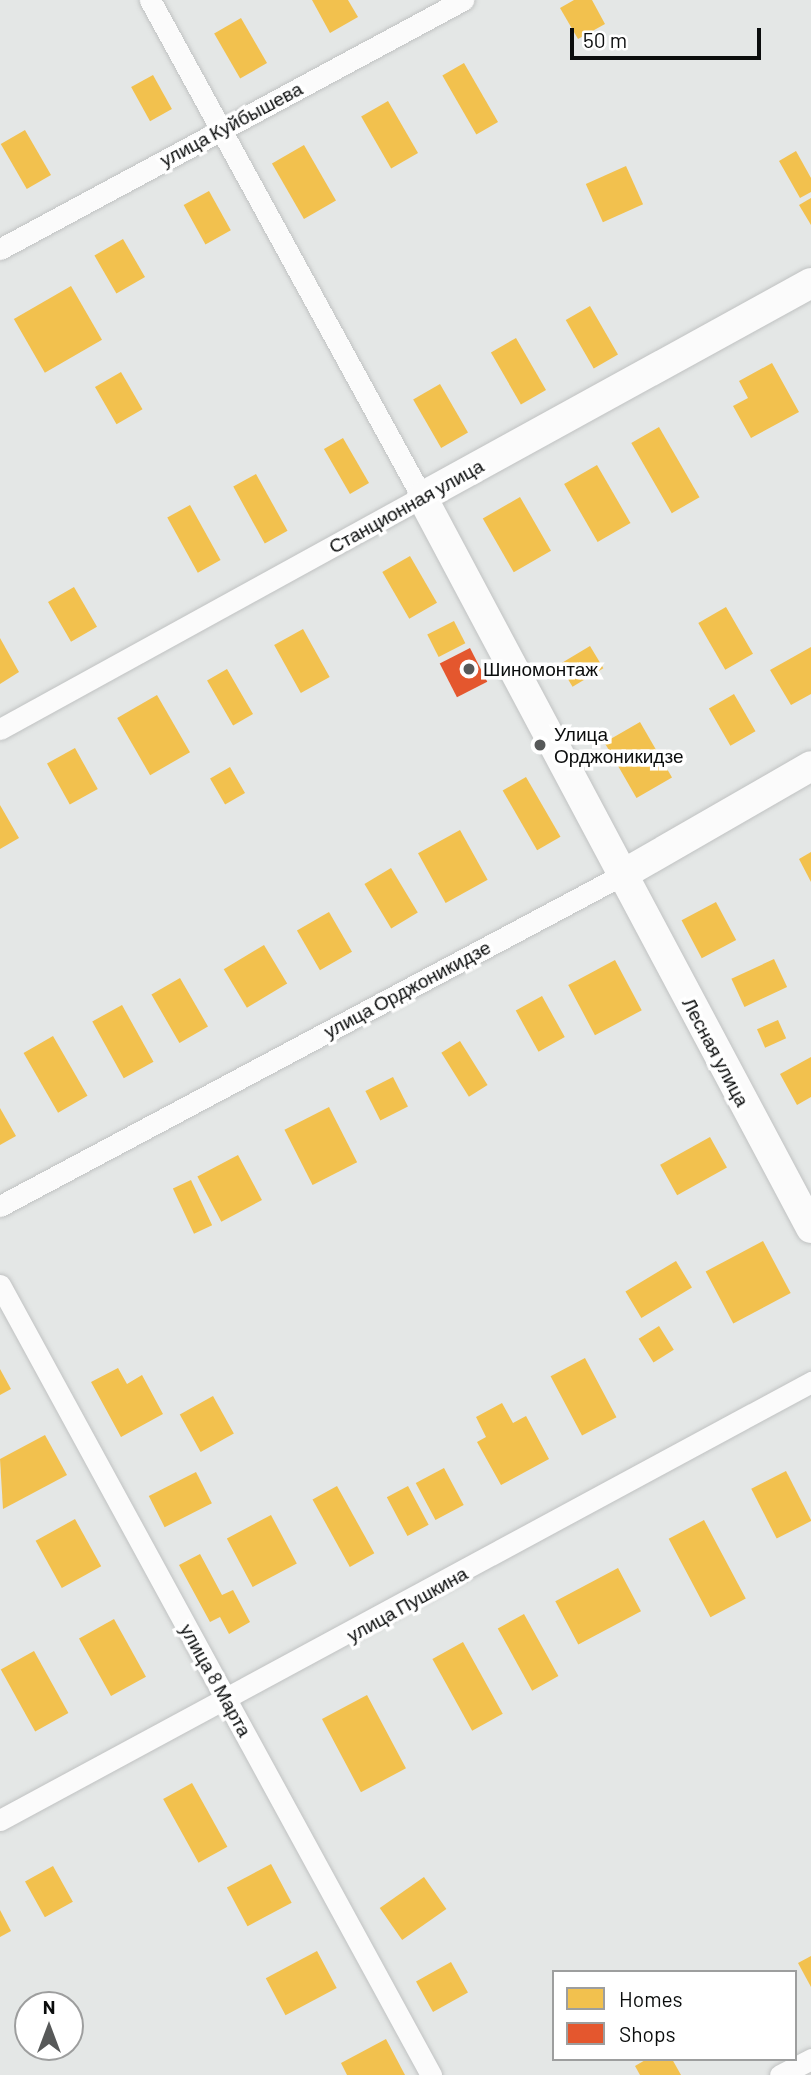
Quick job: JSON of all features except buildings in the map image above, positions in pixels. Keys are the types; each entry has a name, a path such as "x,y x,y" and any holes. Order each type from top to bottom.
{"main road":[{"name":"Станционная улица","path":"422,497 807,295"},
{"name":"Лесная улица","path":"422,497 620,876 811,1228"},
{"name":"улица Орджоникидзе","path":"620,876 811,766"}],"street":[{"path":"150,0 422,497"},
{"name":"улица Куйбышева","path":"0,249 463,0"},
{"name":"Станционная улица","path":"0,729 422,497"},
{"name":"улица Орджоникидзе","path":"0,1206 620,876"},
{"name":"улица 8 Марта","path":"0,1285 431,2075"},
{"name":"улица Пушкина","path":"0,1820 228,1703 811,1382"},
{"path":"780,2075 811,2059"}],"place":[{"name":"Шиномонтаж","path":"469,669"},
{"name":"Улица Орджоникидзе","path":"540,745"}]}
